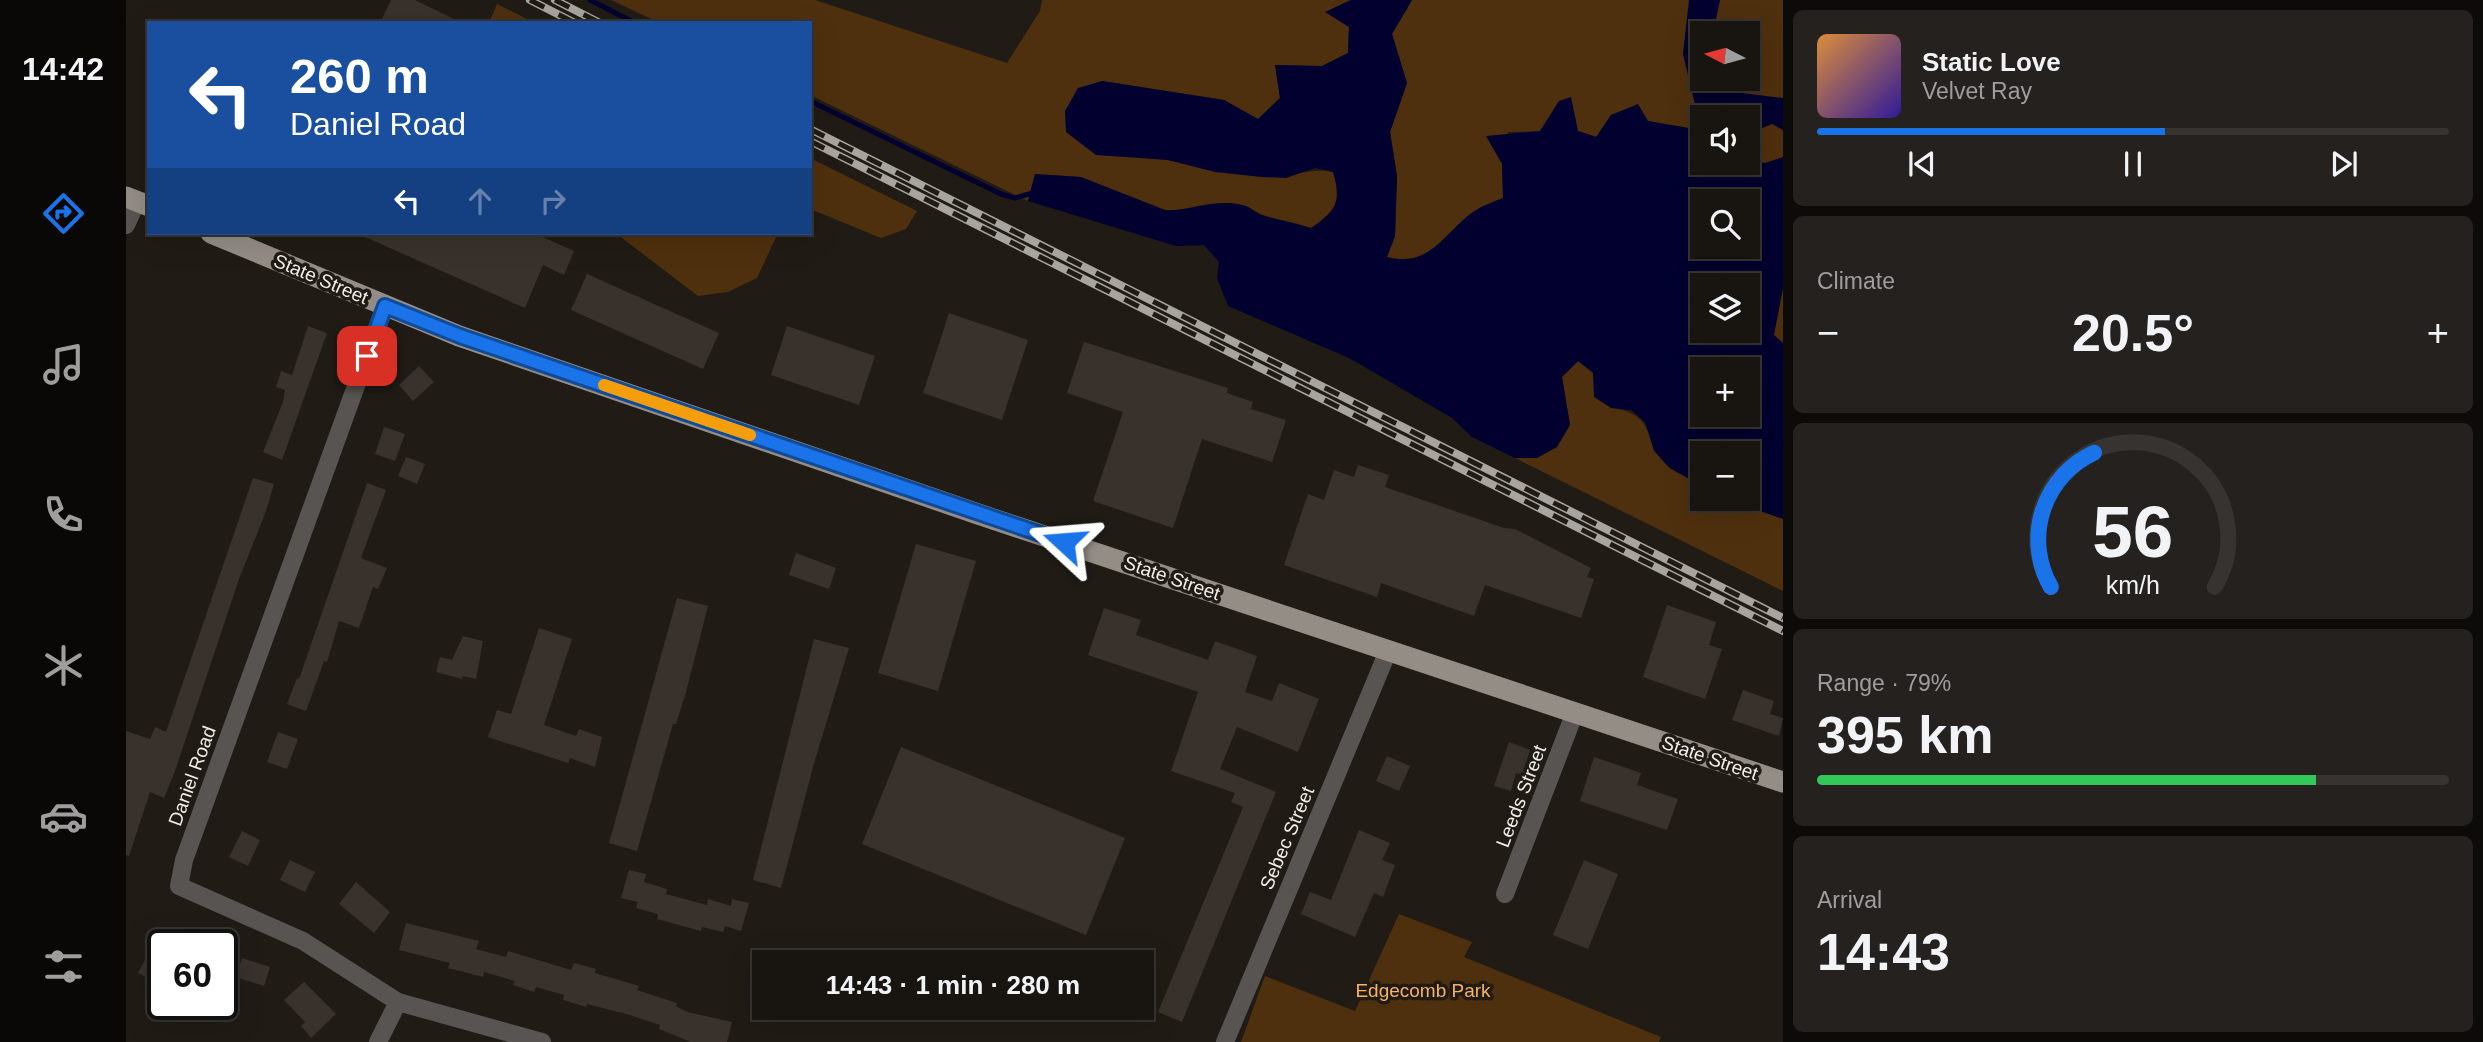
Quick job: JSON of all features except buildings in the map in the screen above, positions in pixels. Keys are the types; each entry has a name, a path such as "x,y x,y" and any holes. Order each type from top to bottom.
{"main road":[{"name":"State Street","path":"216,235 460,336 978,514 1783,782"}],"street":[{"path":"126,225 137,201"},
{"name":"Daniel Road","path":"385,306 184,860 179,886 303,941 398,1002 542,1042"},
{"name":"Sebec Street","path":"1225,1042 1388,650"},
{"name":"Leeds Street","path":"1505,894 1575,712"},
{"path":"378,1042 398,1002"}],"green space":[{"path":"611,0 815,0 1007,63 1040,11 1042,0 1351,0 1326,12 1349,27 1348,53 1322,66 1275,65 1280,98 1258,119 1224,100 1102,81 1096,155 1158,159 1264,177 1316,171 1334,172 1336,199 1331,211 1311,228 1231,204 1218,203 1164,210 1081,177 1035,174 1028,201 812,96 812,21 656,21"},
{"path":"1412,0 1783,0 1783,591 1515,458 1537,458 1570,425 1562,377 1578,361 1593,372 1611,408 1639,418 1660,457 1681,474 1611,115 1597,137 1578,131 1508,132 1502,164 1503,198 1473,212 1426,253 1402,259 1387,257 1395,236 1397,177 1390,132 1407,83 1392,34"},
{"path":"497,4 531,21 490,21"},
{"path":"812,159 917,211 906,229 881,238 812,210"},
{"path":"621,235 777,235 757,278 728,292 698,296"},
{"name":"Edgecomb Park","path":"1399,914 1472,942 1464,957 1661,1037 1659,1042 1241,1042 1265,976 1355,1011"}],"shaded area":[{"path":"1351,0 1412,0 1392,34 1407,83 1390,132 1397,176 1395,236 1387,257 1402,259 1425,254 1473,212 1503,198 1502,164 1486,136 1540,131 1559,101 1571,97 1578,131 1596,137 1611,115 1638,104 1648,121 1690,128 1690,175 1760,175 1760,162 1783,157 1783,288 1774,335 1783,343 1783,519 1760,511 1760,441 1690,441 1690,480 1670,468 1654,451 1645,422 1631,410 1611,408 1594,397 1593,373 1578,361 1562,377 1570,425 1557,447 1537,458 1515,458 1472,437 1452,418 1351,359 1228,306 1217,278 1219,262 1204,245 1176,246 1028,201 1035,174 1081,177 1165,210 1232,203 1262,215 1311,228 1335,205 1337,191 1333,172 1315,168 1286,178 1262,177 1215,172 1168,160 1096,155 1066,132 1065,111 1078,88 1102,81 1224,100 1258,119 1280,98 1275,65 1322,66 1348,53 1349,27 1325,12"},
{"path":"1689,0 1720,0 1716,21 1690,21 1690,84 1683,54"},
{"path":"1692,91 1726,91 1783,98 1783,130 1772,124 1760,129 1760,105 1695,105"}],"waterway":[{"path":"590,0 631,21"},
{"path":"812,102 1001,194 1015,198 1036,192"}],"railway":[{"path":"530,0 571,21"},
{"path":"555,0 596,21"},
{"path":"812,130 1783,618"},
{"path":"812,142 1783,631"}],"slow traffic":[{"path":"604,385 750,435"}],"route":[{"path":"367,356 385,306 460,336 1064,542"}]}
